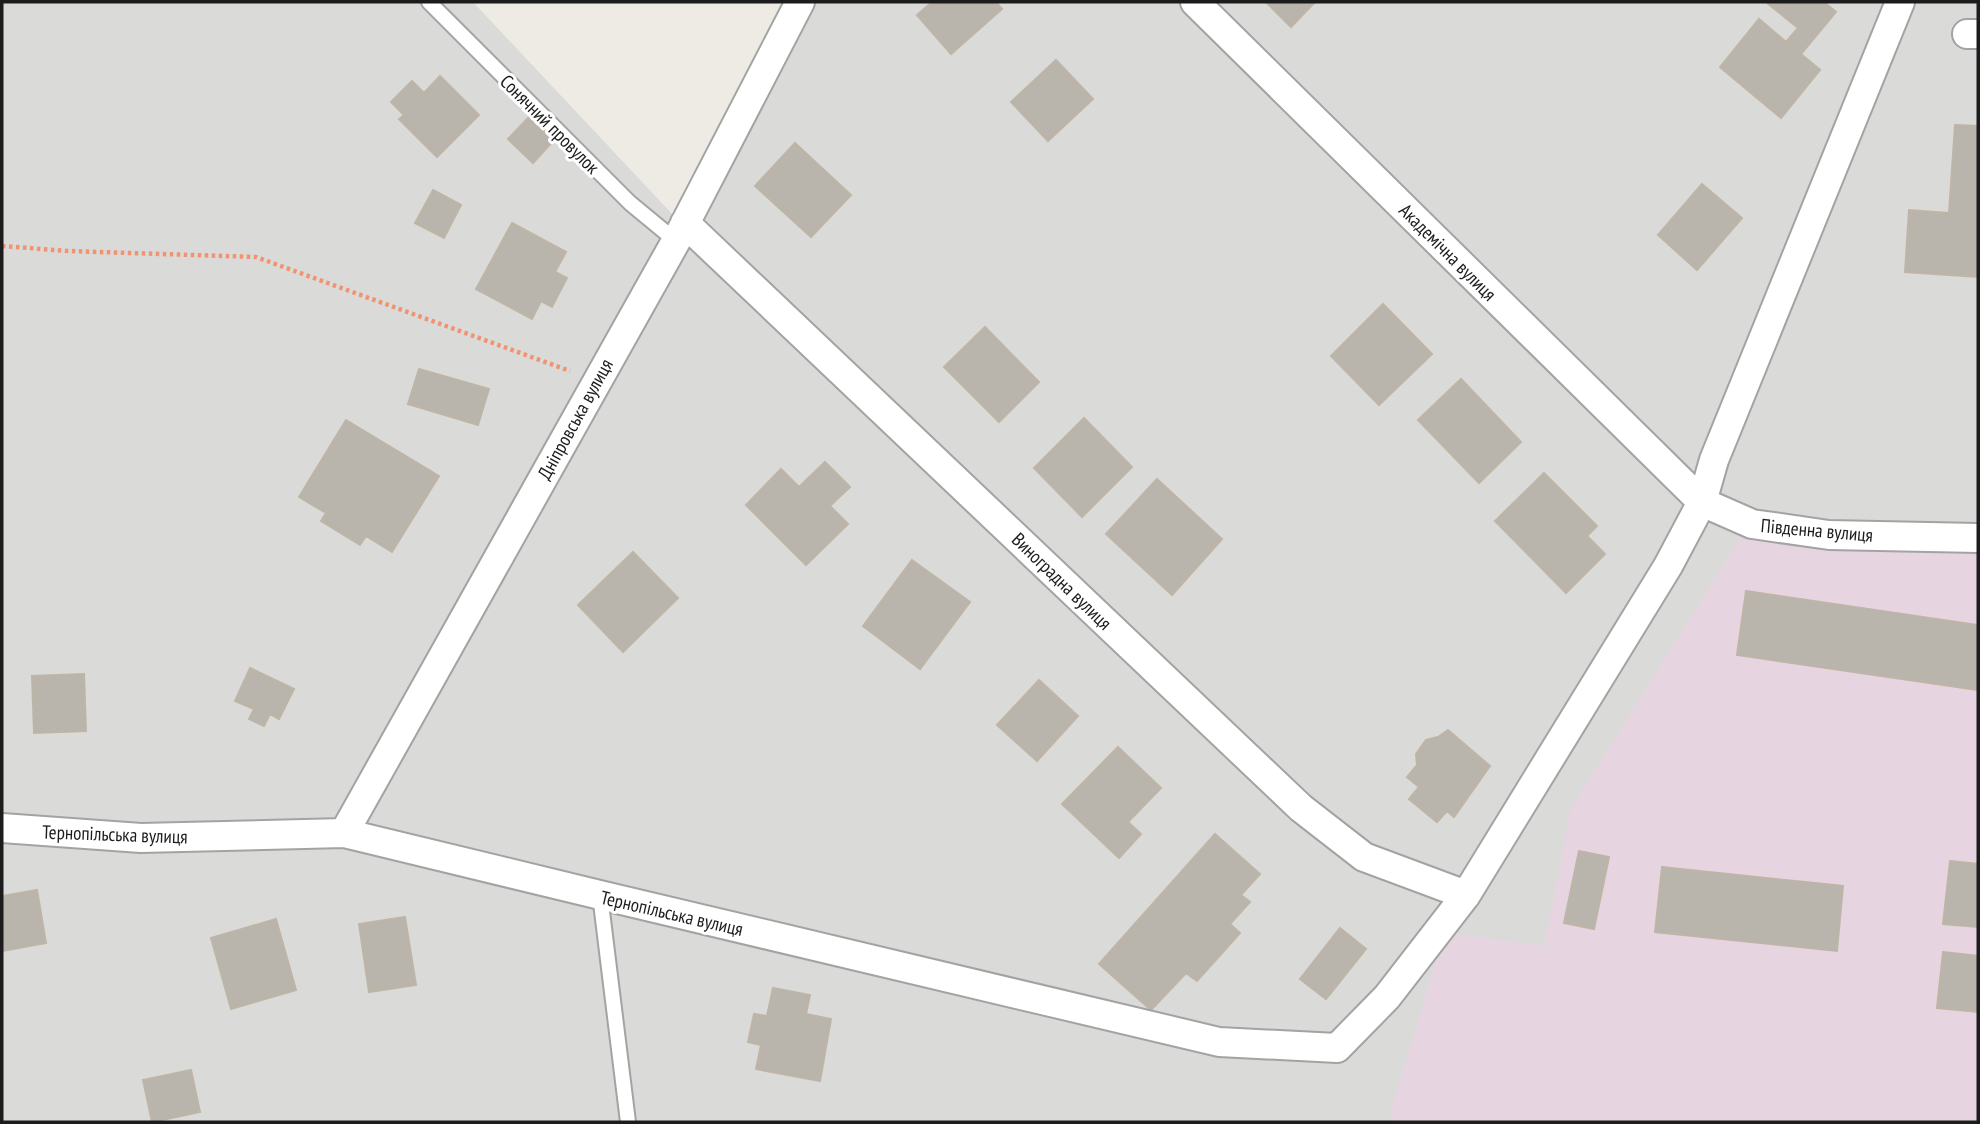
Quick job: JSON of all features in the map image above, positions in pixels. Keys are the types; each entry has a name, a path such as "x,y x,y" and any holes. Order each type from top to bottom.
{"street":[{"name":"Дніпровська вулиця","path":"344,833 680,232 800,2"},
{"name":"Академічна вулиця","path":"1195,2 1702,502"},
{"path":"1466,895 1668,566 1702,502 1714,460 1896,4"},
{"name":"Виноградна вулиця","path":"680,232 1301,808 1364,858 1466,895"},
{"name":"Південна вулиця","path":"1702,502 1752,524 1829,535 1978,538"},
{"name":"Тернопільська вулиця","path":"2,828 141,838 344,833 1219,1042 1337,1048 1388,997 1466,895"}],"lane":[{"name":"Сонячний провулок","path":"429,2 629,203 680,232"},
{"path":"600,895 628,1122"}],"path":[{"path":"2,246 68,251 256,257 597,380"}],"shaded area":[{"path":"2,2 473,2 674,216 800,2 1978,2 1978,1122 2,1122"},
{"path":"1741,537 1978,539 1978,1122 1388,1122 1444,932 1544,946 1571,809"}],"building":[{"path":"932,2 996,2 1002,9 951,54 917,15"},
{"path":"1266,2 1315,2 1291,27"},
{"path":"1766,2 1824,2 1836,12 1801,54 1820,70 1781,118 1720,67 1759,19 1786,42 1798,28"},
{"path":"1056,60 1093,99 1048,141 1011,102"},
{"path":"440,76 479,115 437,157 399,119 404,115 391,102 412,81 424,93"},
{"path":"529,117 554,140 533,163 508,139"},
{"path":"1955,125 1978,126 1978,277 1905,272 1909,210 1949,213"},
{"path":"795,143 851,195 811,237 755,186"},
{"path":"1702,184 1742,218 1697,270 1658,235"},
{"path":"433,190 461,205 444,238 415,223"},
{"path":"512,223 566,252 555,272 567,278 552,307 541,301 532,319 476,289"},
{"path":"1383,304 1432,354 1379,405 1331,356"},
{"path":"985,327 1039,382 999,422 944,367"},
{"path":"419,369 489,389 478,425 408,404"},
{"path":"1461,379 1521,442 1479,483 1418,420"},
{"path":"1084,418 1132,467 1082,517 1034,468"},
{"path":"346,420 439,476 392,552 366,536 360,545 321,521 326,513 299,497"},
{"path":"825,462 850,487 830,506 848,524 806,565 746,505 781,469 799,487"},
{"path":"1544,473 1597,526 1587,536 1605,554 1566,593 1495,521"},
{"path":"1157,479 1222,539 1172,595 1106,534"},
{"path":"633,552 678,598 623,652 578,605"},
{"path":"912,560 970,602 920,669 863,626"},
{"path":"1746,591 1978,625 1978,690 1737,655"},
{"path":"250,668 294,689 279,719 270,714 264,726 249,719 254,709 235,701"},
{"path":"84,674 86,731 34,733 32,676"},
{"path":"1039,680 1078,716 1037,761 997,725"},
{"path":"1448,730 1490,766 1454,817 1447,811 1437,822 1409,799 1419,787 1407,777 1417,765 1416,754 1426,740 1438,737"},
{"path":"1118,747 1161,788 1128,822 1141,834 1119,858 1062,804"},
{"path":"1215,834 1260,874 1241,895 1250,902 1230,924 1240,933 1197,981 1186,973 1151,1010 1099,964"},
{"path":"1579,851 1609,857 1594,929 1564,923"},
{"path":"1950,861 1978,864 1978,927 1943,924"},
{"path":"1662,867 1843,886 1837,951 1655,932"},
{"path":"37,890 46,943 2,951 2,896"},
{"path":"405,917 416,985 369,992 359,924"},
{"path":"276,919 296,990 231,1009 211,938"},
{"path":"1340,928 1366,949 1326,999 1300,979"},
{"path":"1943,952 1978,956 1978,1012 1937,1008"},
{"path":"773,988 810,995 806,1014 831,1019 820,1081 756,1069 761,1045 748,1042 754,1014 767,1016"},
{"path":"191,1070 200,1112 152,1122 143,1080"}]}
